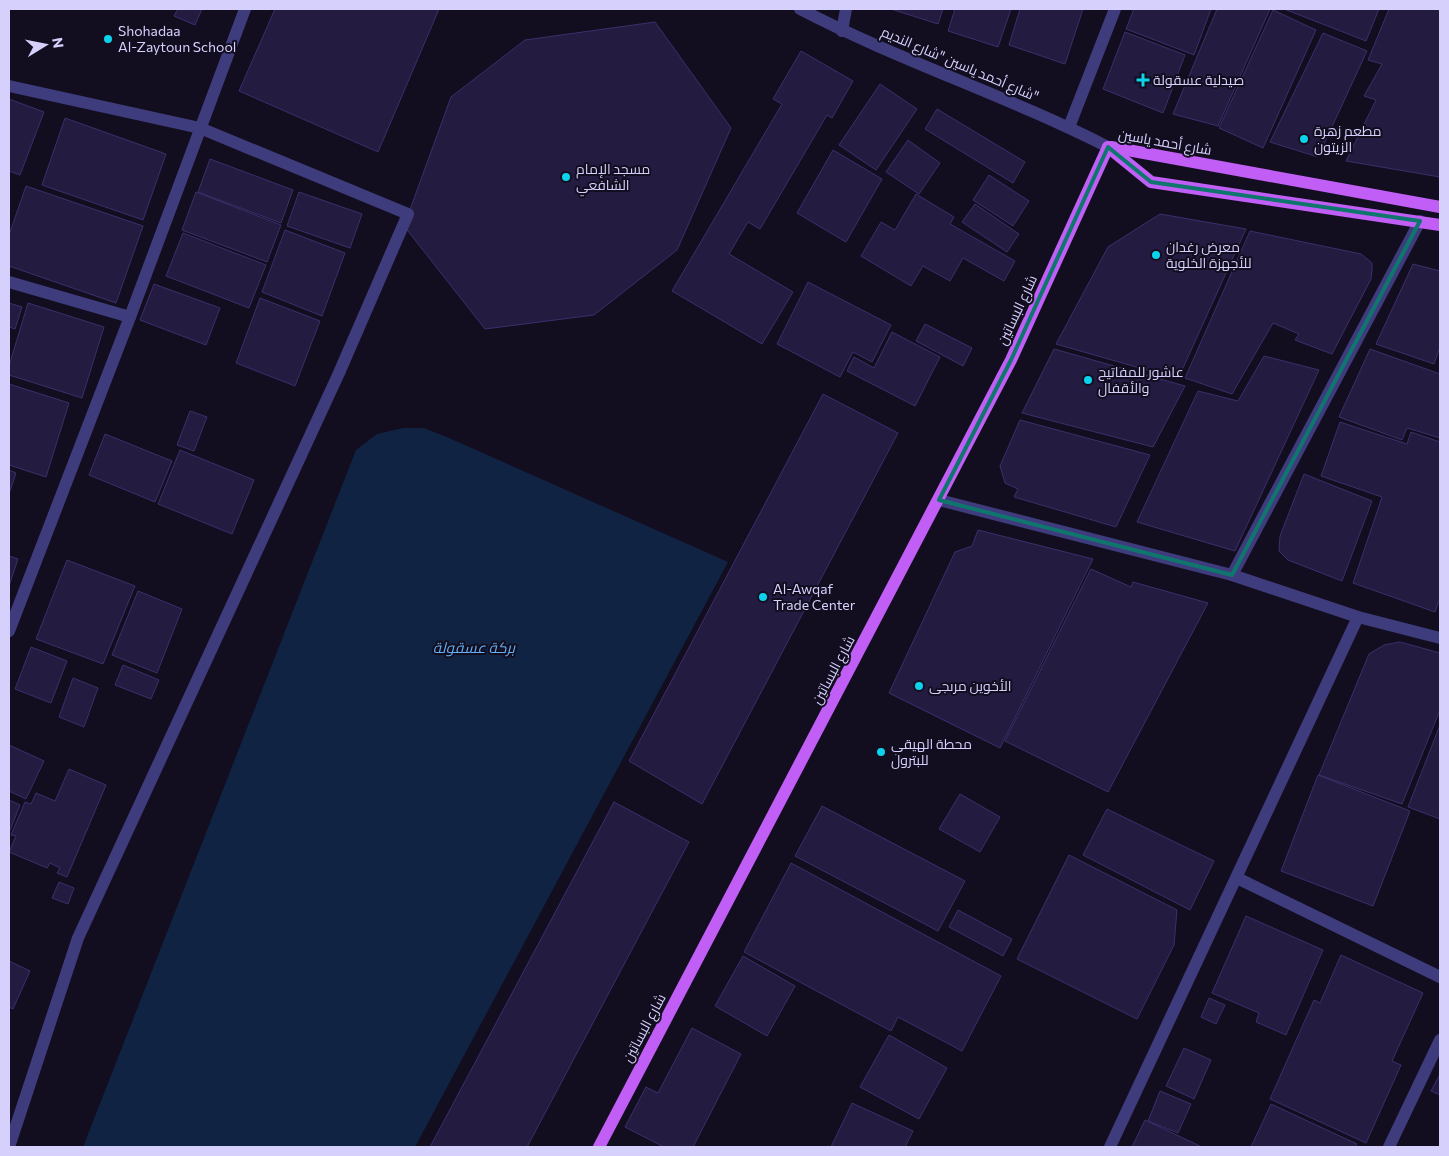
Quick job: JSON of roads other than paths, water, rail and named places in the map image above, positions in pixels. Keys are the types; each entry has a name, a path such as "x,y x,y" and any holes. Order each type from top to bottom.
{"main road":[{"name":"شارع أحمد ياسين","path":"1108,147 1440,207"},
{"name":"شارع أحمد ياسين","path":"1108,147 1151,182 1440,225"},
{"name":"شارع البساتين","path":"599,1147 1011,360 1108,147"}],"street":[{"path":"9,631 130,317 245,9"},
{"name":"شارع أحمد ياسين \"شارع النديم\"","path":"800,9 842,31 1069,127 1108,147"},
{"path":"842,31 846,9"},
{"path":"1069,127 1115,9"},
{"path":"9,86 200,128 408,214 338,373 78,938 9,1147"},
{"path":"1232,575 1420,221"},
{"path":"9,282 130,317"},
{"path":"939,500 1232,575 1358,617 1440,638"},
{"path":"1110,1147 1358,617"},
{"path":"1237,878 1440,977"},
{"path":"1389,1147 1440,1040"}],"water":[{"name":"بركة عسقولة","path":"403,428 424,428 449,438 728,562 415,1147 83,1147 356,450 377,434"}],"place":[{"name":"Shohadaa Al-Zaytoun School","path":"108,39"},
{"name":"صيدلية عسقولة","path":"1143,80"},
{"name":"مطعم زهرة الزيتون","path":"1304,139"},
{"name":"مسجد الإمام الشافعي","path":"566,177"},
{"name":"معرض رغدان للأجهزة الخلوية","path":"1156,255"},
{"name":"عاشور للمفاتيح والأقفال","path":"1088,380"},
{"name":"Al-Awqaf Trade Center","path":"763,597"},
{"name":"الأخوين مرىجى","path":"919,686"},
{"name":"محطة الهيقي للبترول","path":"881,752"}]}
